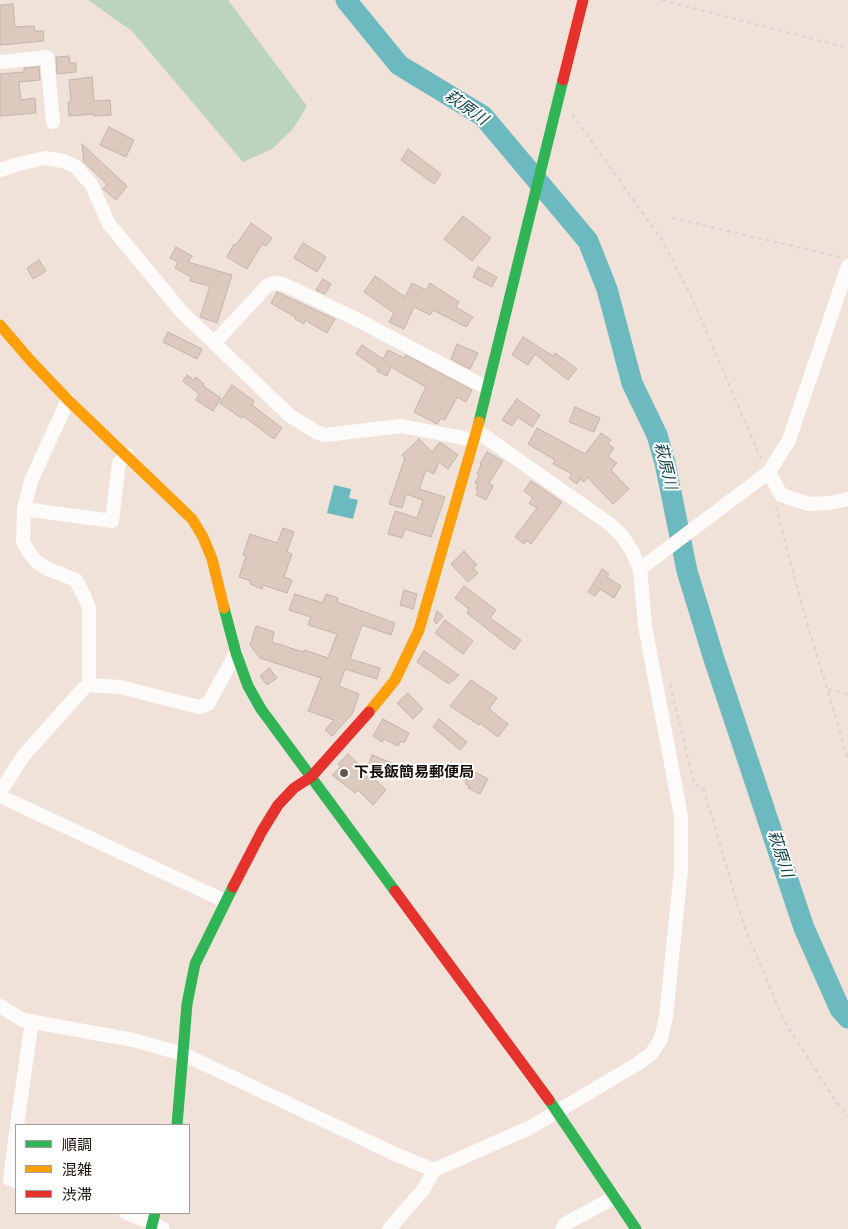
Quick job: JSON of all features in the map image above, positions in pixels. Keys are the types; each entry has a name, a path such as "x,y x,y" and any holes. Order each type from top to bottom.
{"street":[{"path":"178,1124 186,1004 192,974 204,941 262,831 278,805 294,788 312,776 396,680 420,630 475,436 584,0"},
{"path":"0,62 47,57 53,122"},
{"path":"0,170 45,158 63,161 75,166 91,184 109,224 181,311 289,415 316,432 325,435 401,426 475,436 611,525 644,565 645,626 681,816 681,870 666,1017 660,1039 650,1054 637,1064 531,1127 434,1170 424,1190 389,1229"},
{"path":"644,565 766,474 789,440 848,266"},
{"path":"214,343 267,286 274,283 282,284 354,318 487,388"},
{"path":"0,325 68,400 175,500 192,519 203,537 212,559 236,653 248,686 261,709 312,776 556,1112 636,1229"},
{"path":"68,400 31,481 24,509 23,542 30,554 48,569 76,580 85,598 89,608 89,685"},
{"path":"24,509 112,520 120,463 127,455"},
{"path":"766,474 781,495 809,504 830,503 848,499"},
{"path":"0,792 24,755 84,688 89,685 120,687 199,707 208,704 236,653"},
{"path":"0,796 225,901"},
{"path":"0,1006 23,1020 133,1040 183,1054 395,1154 434,1170"},
{"path":"17,1124 32,1021"},
{"path":"15,1142 10,1179 15,1180"},
{"path":"562,1229 565,1224 615,1197"},
{"path":"129,1214 156,1223"}],"path":[{"path":"662,0 848,48"},
{"path":"560,98 662,240 692,298 766,474"},
{"path":"672,218 848,259"},
{"path":"781,495 775,508 848,759"},
{"path":"669,680 694,783 704,790 744,926 784,1021 834,1100 848,1116"},
{"path":"827,689 848,694"}],"green space":[{"path":"88,0 228,0 307,106 293,129 272,149 243,162 132,31"}],"water":[{"path":"334,485 351,489 349,498 358,500 353,519 327,513"}],"building":[{"path":"13,4 15,27 34,26 35,31 43,31 44,41 0,45 0,5"},
{"path":"69,56 70,63 76,63 76,72 57,74 56,57"},
{"path":"39,67 40,80 19,82 21,100 35,98 36,113 0,116 0,74 24,72 24,68"},
{"path":"92,77 94,101 110,100 111,115 69,116 68,102 71,102 69,80"},
{"path":"109,127 134,140 126,157 100,145"},
{"path":"82,144 127,186 116,200 103,189 107,184 84,162"},
{"path":"408,149 441,174 434,184 401,160"},
{"path":"463,216 491,238 472,261 444,239"},
{"path":"251,223 272,238 266,246 262,244 247,269 227,257 234,244 236,245"},
{"path":"303,243 326,257 317,272 294,258"},
{"path":"176,247 192,256 188,262 232,275 217,323 200,317 210,286 190,281 191,277 175,268 178,262 170,258"},
{"path":"39,260 46,271 33,279 27,268"},
{"path":"478,267 497,277 492,287 473,277"},
{"path":"375,276 405,297 412,283 426,290 430,283 459,302 456,307 473,317 466,327 433,310 430,315 414,307 404,329 389,322 394,313 364,292"},
{"path":"323,279 331,284 325,294 316,290"},
{"path":"277,292 335,319 327,333 305,320 304,324 271,303"},
{"path":"168,332 202,349 197,359 163,342"},
{"path":"523,337 553,356 555,353 577,369 568,380 535,354 528,365 512,355"},
{"path":"457,344 478,353 470,369 451,359"},
{"path":"362,345 383,359 388,350 404,358 406,355 472,390 466,402 457,397 445,420 441,418 437,424 414,412 426,387 391,367 387,376 377,371 378,369 356,354"},
{"path":"187,375 194,380 196,377 204,384 203,386 221,398 213,411 196,400 199,394 183,381"},
{"path":"232,385 254,401 252,405 282,428 274,439 243,416 241,418 220,403"},
{"path":"517,399 540,415 532,427 518,417 512,426 502,420"},
{"path":"575,407 600,418 594,432 569,422"},
{"path":"537,428 585,454 601,433 611,440 608,444 614,448 608,457 617,463 611,470 629,489 613,504 587,477 584,482 580,479 577,484 569,478 572,474 553,464 555,460 528,444"},
{"path":"419,439 432,452 440,442 458,455 448,469 439,462 434,474 426,470 419,489 445,497 431,537 405,529 402,538 388,534 395,511 417,518 423,500 406,494 402,508 389,504 405,458 402,455"},
{"path":"487,452 503,461 489,483 493,486 486,500 476,495 478,484 475,483 479,475 477,474 480,464"},
{"path":"531,481 562,502 531,544 526,540 524,544 515,537 537,508 529,503 533,498 524,491"},
{"path":"283,528 294,532 287,552 292,554 284,577 292,580 287,593 263,585 262,589 250,584 251,581 239,577 246,556 243,555 250,534 277,543"},
{"path":"464,551 477,565 473,568 478,573 468,582 451,564"},
{"path":"602,569 609,574 607,577 621,586 614,598 600,589 595,596 588,592"},
{"path":"464,586 496,610 490,618 521,640 514,650 467,613 469,609 455,598"},
{"path":"404,590 417,594 413,609 400,605"},
{"path":"295,594 323,603 326,594 338,598 337,602 395,623 391,635 362,625 350,659 380,668 377,679 345,669 339,686 359,694 352,714 332,736 325,730 334,720 308,711 321,678 260,658 250,645 256,626 274,632 272,642 328,658 337,634 308,625 311,617 289,610"},
{"path":"437,611 443,616 436,624 434,621"},
{"path":"445,620 473,641 463,654 435,633"},
{"path":"424,651 459,675 449,684 417,662"},
{"path":"269,668 277,678 267,685 260,676"},
{"path":"471,680 497,698 489,709 508,724 498,737 480,723 479,725 450,706"},
{"path":"408,693 423,709 413,719 397,703"},
{"path":"383,719 409,733 404,743 401,741 398,746 384,739 382,742 373,736"},
{"path":"439,719 467,742 460,750 433,727"},
{"path":"348,754 386,790 373,805 358,790 355,793 332,775 341,767 338,764"},
{"path":"372,755 394,764 390,773 369,764"},
{"path":"464,766 488,779 480,794 468,788 469,785 465,784 467,781 458,777"}],"waterway":[{"name":"萩原川","path":"346,0 399,65 483,116 588,241 607,289 632,383 657,435 665,463 687,571 714,659 804,928 840,1009 848,1018"}],"traffic: fast":[{"path":"479,422 563,80"},
{"path":"224,608 236,653 248,686 261,709 395,891"},
{"path":"177,1124 187,1004 195,964 233,887"},
{"path":"549,1100 636,1229"},
{"path":"151,1229 155,1214"}],"traffic: slow":[{"path":"0,325 68,400 192,519 203,537 212,559 224,608"},
{"path":"369,712 395,680 419,630 479,422"}],"traffic: jam":[{"path":"563,80 583,0"},
{"path":"233,887 262,831 278,805 294,788 311,777 369,712"},
{"path":"395,891 549,1100"}],"place":[{"name":"下長飯簡易郵便局","path":"344,773"}]}
